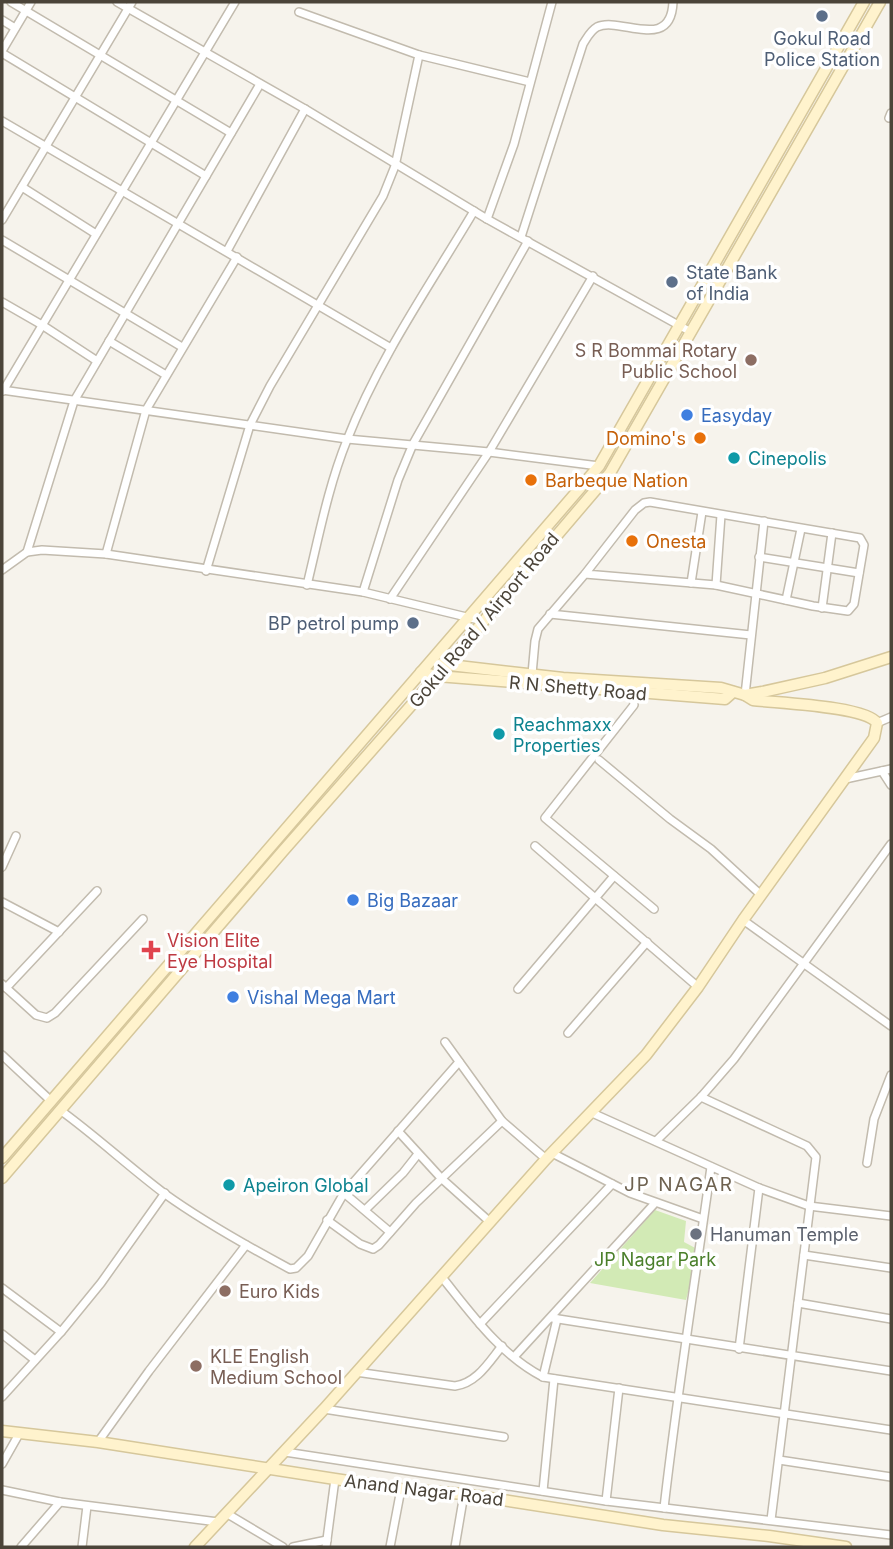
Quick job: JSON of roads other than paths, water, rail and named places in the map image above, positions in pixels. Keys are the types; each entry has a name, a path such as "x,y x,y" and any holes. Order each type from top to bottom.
{"main road":[{"name":"Gokul Road / Airport Road","path":"2,1158 599,466 864,2"},
{"name":"Gokul Road / Airport Road","path":"2,1178 610,473 880,2"},
{"name":"R N Shetty Road","path":"421,673 437,676 520,678 725,699 733,692 745,695 825,678 891,657"},
{"name":"R N Shetty Road","path":"430,662 520,678 532,674 632,688"},
{"path":"195,1547 324,1409 549,1156 646,1055 698,987 874,738 877,723 869,715 753,700 745,695"},
{"name":"Anand Nagar Road","path":"2,1431 98,1441 401,1489 464,1494 663,1525 846,1547"}],"street":[{"path":"11,2 231,133"},
{"path":"31,2 2,52 206,176"},
{"path":"117,2 130,5 206,54 305,109 395,166 691,332"},
{"path":"225,2 234,4 206,54 2,391 347,439 489,452 599,466"},
{"path":"487,219 514,144 552,2"},
{"path":"363,592 398,480 413,444 525,239 583,44 595,28 604,25 648,31 657,29 672,12 673,2"},
{"path":"2,220 130,5"},
{"path":"299,12 419,55 530,82"},
{"path":"2,20 15,28"},
{"path":"206,570 250,425 270,386 383,196 395,166 419,55"},
{"path":"27,552 74,401 260,84"},
{"path":"227,251 305,109"},
{"path":"2,121 391,348"},
{"path":"22,187 96,234"},
{"path":"307,584 332,480 347,439 391,348 474,211"},
{"path":"2,240 182,347"},
{"path":"106,554 146,410 237,257"},
{"path":"390,599 489,452 593,276"},
{"path":"2,302 97,361"},
{"path":"109,341 166,374"},
{"path":"532,674 536,635 635,510 644,503 764,521 863,540 852,609 844,611 716,585 585,575"},
{"path":"691,583 702,512"},
{"path":"716,585 721,515"},
{"path":"745,695 764,521"},
{"path":"786,600 801,529"},
{"path":"822,608 832,533"},
{"path":"2,570 27,552 42,550 106,554 363,592 483,621"},
{"path":"759,556 859,573"},
{"path":"550,614 751,635"},
{"path":"632,688 634,705 545,818 654,909"},
{"path":"877,723 891,717"},
{"path":"599,760 710,849 761,895"},
{"path":"845,779 891,769"},
{"path":"882,771 891,785"},
{"path":"2,867 16,836"},
{"path":"656,1142 734,1059 891,844"},
{"path":"535,846 698,987"},
{"path":"518,989 614,876"},
{"path":"97,891 4,986 36,1016 47,1018 55,1013 143,919"},
{"path":"2,902 59,932"},
{"path":"743,920 891,1026"},
{"path":"568,1033 646,942"},
{"path":"445,1042 502,1121 549,1156 655,1203 703,1219"},
{"path":"2,1067 5,1058 50,1100"},
{"path":"60,1110 99,1138 165,1193 246,1245 290,1269 296,1268 308,1256 344,1192 459,1062"},
{"path":"867,1163 874,1119 890,1084 891,1074"},
{"path":"701,1097 807,1146 816,1157 771,1520"},
{"path":"590,1112 759,1188 809,1206 891,1216"},
{"path":"327,1220 367,1249 379,1245 441,1178 502,1121"},
{"path":"398,1131 441,1178 489,1222"},
{"path":"365,1209 403,1173 418,1154"},
{"path":"663,1508 711,1167"},
{"path":"480,1324 612,1184"},
{"path":"739,1349 759,1188"},
{"path":"344,1192 390,1232"},
{"path":"2,1397 101,1283 165,1193"},
{"path":"514,1357 554,1318 655,1203"},
{"path":"98,1441 246,1245"},
{"path":"804,1255 891,1268"},
{"path":"441,1276 480,1324 502,1346 528,1370 543,1377 891,1430"},
{"path":"2,1288 61,1332"},
{"path":"798,1303 891,1319"},
{"path":"554,1318 891,1371"},
{"path":"543,1377 554,1318"},
{"path":"2,1334 35,1360"},
{"path":"356,1372 455,1386 465,1385 502,1346"},
{"path":"543,1491 554,1379"},
{"path":"606,1501 620,1388"},
{"path":"324,1409 504,1437"},
{"path":"2,1464 19,1434"},
{"path":"285,1452 606,1501 891,1535"},
{"path":"779,1460 891,1477"},
{"path":"293,1547 326,1544 335,1479"},
{"path":"390,1547 401,1489"},
{"path":"2,1490 60,1502 218,1522"},
{"path":"455,1547 464,1494"},
{"path":"21,1547 60,1502"},
{"path":"82,1547 87,1506"},
{"path":"226,1513 283,1547"},
{"path":"768,1547 769,1536"}],"place":[{"name":"Gokul Road Police Station","path":"822,16"},
{"name":"State Bank of India","path":"672,282"},
{"name":"S R Bommai Rotary Public School","path":"751,360"},
{"name":"Easyday","path":"687,415"},
{"name":"Domino's","path":"700,438"},
{"name":"Cinepolis","path":"734,458"},
{"name":"Barbeque Nation","path":"531,480"},
{"name":"Onesta","path":"632,541"},
{"name":"BP petrol pump","path":"413,623"},
{"name":"Reachmaxx Properties","path":"499,734"},
{"name":"Big Bazaar","path":"353,900"},
{"name":"Vision Elite Eye Hospital","path":"151,950"},
{"name":"Vishal Mega Mart","path":"233,997"},
{"name":"Apeiron Global","path":"229,1185"},
{"name":"Hanuman Temple","path":"696,1234"},
{"name":"Euro Kids","path":"225,1291"},
{"name":"KLE English Medium School","path":"196,1366"}],"district":[{"name":"JP NAGAR","path":"679,1184"}],"park label":[{"name":"JP Nagar Park","path":"655,1259"}]}
